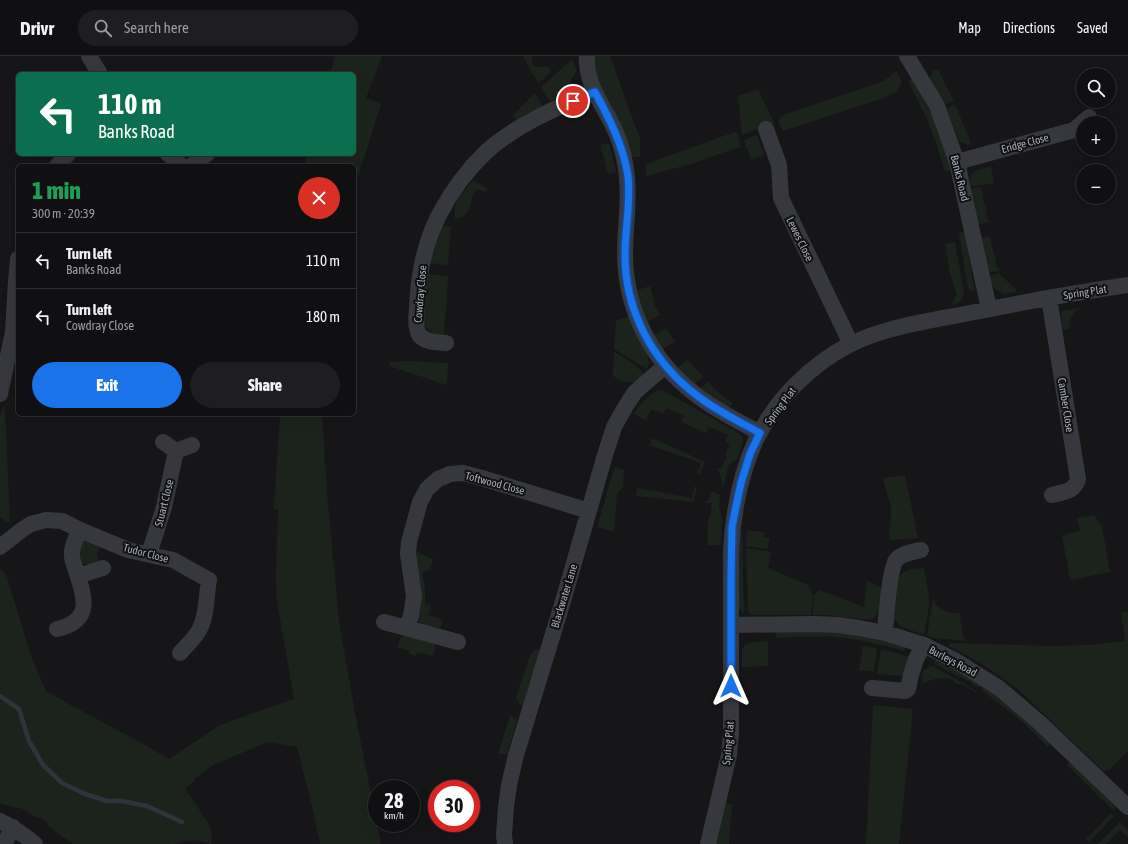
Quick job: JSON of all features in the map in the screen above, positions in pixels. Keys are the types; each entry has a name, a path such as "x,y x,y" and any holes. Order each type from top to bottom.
{"street":[{"path":"89,56 99,72"},
{"path":"588,56 588,74 595,92 615,130 625,162 628,178 625,256 627,281 632,302 640,324 648,341 665,366 695,394 715,408 760,433"},
{"name":"Banks Road","path":"910,57 937,106 957,162 989,309"},
{"name":"Cowdray Close","path":"446,343 431,342 421,337 417,328 416,314 421,268 427,244 438,217 452,191 469,170 486,153 517,128 595,92"},
{"name":"Eridge Close","path":"957,162 1076,128"},
{"name":"Lewes Close","path":"766,129 779,165 781,198 851,344"},
{"path":"59,164 66,156"},
{"path":"170,156 180,164"},
{"path":"194,164 204,156"},
{"path":"0,394 13,332 8,304 16,281"},
{"name":"Spring Plat","path":"708,844 729,755 731,733 732,526 741,483 750,454 760,433 776,408 802,379 820,363 851,344 880,333 918,323 989,309 1128,285"},
{"name":"Camber Close","path":"1049,298 1078,479 1075,487 1071,490 1052,494"},
{"name":"Blackwater Lane","path":"505,844 504,835 507,799 516,755 614,427 635,392 665,366"},
{"name":"Stuart Close","path":"149,554 164,507 169,446 192,445"},
{"name":"Toftwood Close","path":"407,628 414,596 408,554 409,542 420,502 427,489 438,479 450,474 463,473 590,511"},
{"name":"Tudor Close","path":"3,539 31,524 46,520 62,521 128,550 173,560 200,576 216,582 198,631 197,644 180,653"},
{"path":"57,629 77,620 81,614 83,606 84,598 72,557 73,547 80,530"},
{"path":"885,633 892,574 896,561 904,554 921,550"},
{"path":"78,576 103,568"},
{"path":"384,622 458,642"},
{"name":"Burleys Road","path":"731,625 838,625 885,633 924,645 956,661 999,688 1040,723 1128,807"},
{"path":"872,688 905,691 908,689 916,658 924,645"},
{"path":"4,844 6,824 27,837 34,844"}],"shaded area":[{"path":"335,56 382,56 366,98 381,104 356,184 356,164 304,164 306,156 356,156 356,72 331,72"},
{"path":"523,56 532,56 534,66 547,66 551,70 549,74 539,83 531,72"},
{"path":"594,56 610,56 640,139 640,157 631,157 622,132 593,69"},
{"path":"572,59 577,70 571,80 569,93 551,102 541,87"},
{"path":"938,70 954,101 946,104 943,103 930,78 933,71"},
{"path":"896,71 902,82 898,91 884,98 783,131 778,123 780,117 786,114 884,81"},
{"path":"913,79 936,123 951,169 949,171 946,171 944,168 926,117 908,81"},
{"path":"758,89 774,123 742,135 738,96"},
{"path":"535,93 541,103 541,107 517,120 512,116"},
{"path":"955,104 971,143 968,145 959,141 946,109"},
{"path":"737,132 741,148 691,164 646,176 646,164"},
{"path":"757,135 764,155 751,160 744,140"},
{"path":"609,143 616,172 608,174 600,145"},
{"path":"991,167 994,183 971,187 970,177 974,172"},
{"path":"473,180 488,189 485,192 477,189 465,215 461,218 455,219 455,206 457,201"},
{"path":"981,187 988,221 990,222 978,224 971,189"},
{"path":"441,225 451,227 448,265 430,263"},
{"path":"959,233 965,233 966,236 974,292 968,288"},
{"path":"990,236 999,271 986,273 980,238"},
{"path":"955,242 964,293 961,301 951,305 957,294 950,274 945,244"},
{"path":"1000,273 1000,275 1016,289 1016,292 1004,294 989,285 987,276"},
{"path":"427,274 447,276 448,278 444,335 432,332 427,329 423,323"},
{"path":"650,286 655,306 660,315 647,322 636,293 638,290"},
{"path":"1080,308 1072,316 1069,327 1070,329 1063,330 1061,316 1062,311"},
{"path":"628,317 631,319 647,351 649,363 647,369 614,349 616,320"},
{"path":"666,328 675,342 663,349 654,339 655,335"},
{"path":"614,352 628,360 644,373 635,382 623,382 613,376"},
{"path":"688,360 703,377 695,384 678,370 678,367"},
{"path":"408,361 448,363 447,385 389,366 390,362"},
{"path":"708,381 718,392 733,404 727,408 700,389"},
{"path":"659,390 664,391 742,436 742,445 737,459 729,465 722,490 722,478 715,467 721,469 727,456 725,455 730,444 725,442 728,435 709,427 706,433 681,422 684,416 666,408 663,414 651,409 646,421 634,414 639,406 651,394"},
{"path":"3,406 5,407 10,522 5,521 0,517 0,417"},
{"path":"280,416 322,416 327,493 339,621 368,780 368,832 379,832 381,844 320,844 297,747 268,742 213,765 194,779 195,781 185,788 210,826 212,834 211,844 192,840 174,844 73,844 48,826 47,822 41,818 35,817 23,809 0,804 0,567 7,577 32,659 46,691 169,759 220,725 294,699 277,601 276,577 278,509 274,509"},
{"path":"652,438 705,462 700,474 697,474 701,463 649,445"},
{"path":"616,467 624,470 623,487 617,494 614,532 597,527 614,469"},
{"path":"905,475 918,538 889,540 891,507 883,479"},
{"path":"694,487 697,487 694,502 636,496 637,488 692,498"},
{"path":"712,491 720,495 719,506 722,518 721,545 707,545 708,518 710,518 712,503 704,503 708,500"},
{"path":"1094,515 1102,526 1110,572 1070,580 1062,535 1080,531 1077,518"},
{"path":"742,529 744,614 739,608 737,538"},
{"path":"747,530 764,532 763,537 770,538 767,549 746,546"},
{"path":"86,541 100,547 97,554 100,564 90,565 80,562 78,551 81,542"},
{"path":"746,548 771,552 768,568 808,585 813,595 811,615 756,615 748,611"},
{"path":"417,552 433,559 430,570 423,572 422,574 425,587 426,604 431,606 428,615 443,620 438,630 422,625 416,617 415,553"},
{"path":"924,568 929,605 924,635 902,627 897,621 893,622 897,581 899,577 905,571"},
{"path":"867,581 882,588 879,611 874,618 870,620 827,615 813,615 814,595 819,590 864,607"},
{"path":"933,599 938,606 944,610 951,613 959,613 964,639 967,641 927,636"},
{"path":"1128,612 1128,751 1109,770 1103,771 1019,690 990,669 948,646 951,643 1055,646 1089,645 1125,641 1121,613"},
{"path":"775,631 841,631 899,643 905,648 904,651 878,644 835,637 776,638"},
{"path":"404,635 433,642 436,647 433,656 417,652 416,656 409,654 410,651 397,647 400,639"},
{"path":"768,641 768,666 742,667 743,647 749,643"},
{"path":"863,646 877,648 874,671 859,671"},
{"path":"536,649 541,649 523,707 519,704 516,697 529,658"},
{"path":"881,649 912,659 905,674 900,676 877,674"},
{"path":"937,657 981,685 978,688 970,682 934,664"},
{"path":"933,666 977,691 976,692 963,685 954,683 954,680 934,679 922,684 923,670"},
{"path":"985,686 1053,742 1048,747 1016,717 982,691"},
{"path":"873,705 913,709 899,844 866,844"},
{"path":"510,715 517,721 507,754 498,754"},
{"path":"1071,760 1116,804 1114,811 1067,765"},
{"path":"726,803 732,804 729,844 716,844"},
{"path":"1111,813 1114,816 1089,842 1086,839"},
{"path":"1120,822 1128,830 1128,837 1120,830 1106,844 1098,844"}],"waterway":[{"path":"0,696 19,709 29,741 43,765 62,783 85,794 107,801 122,801 147,806 182,822"}],"route":[{"path":"573,101 595,92 615,130 621,146 628,178 625,256 627,281 632,302 640,324 651,347 665,366 695,394 715,408 760,433 750,454 741,483 732,526 731,686"}]}
